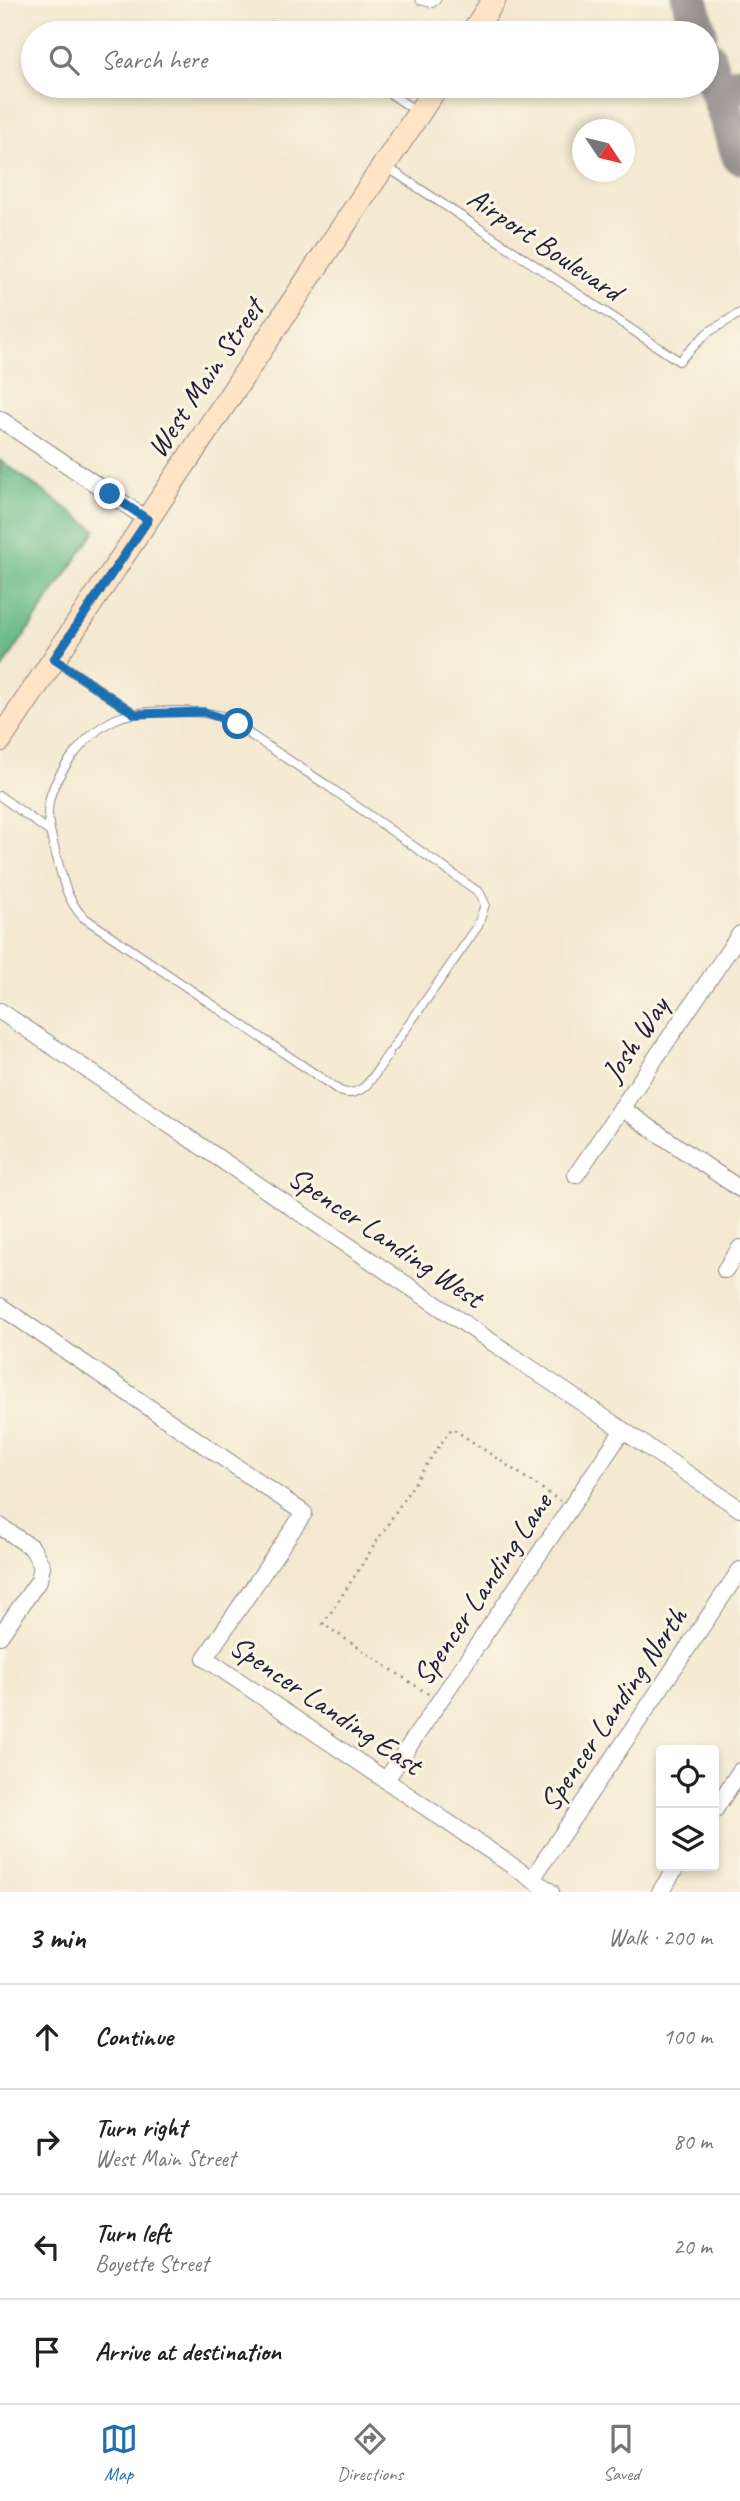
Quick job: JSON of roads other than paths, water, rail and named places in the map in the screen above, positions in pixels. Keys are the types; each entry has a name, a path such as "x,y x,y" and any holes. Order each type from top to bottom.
{"main road":[{"path":"480,21 494,0"},
{"name":"West Main Street","path":"0,740 429,98"}],"street":[{"path":"0,419 148,520"},
{"name":"Josh Way","path":"576,1175 621,1108 734,954 740,934"},
{"name":"Spencer Landing West","path":"0,1011 740,1508"},
{"path":"621,1108 740,1189"},
{"path":"725,1269 740,1248"},
{"name":"Spencer Landing East","path":"0,1306 304,1513 205,1658 551,1892"},
{"name":"Spencer Landing Lane","path":"386,1780 623,1430"},
{"path":"0,1526 25,1543 40,1560 39,1580 0,1636"},
{"name":"Spencer Landing North","path":"532,1879 740,1570"},
{"path":"716,1808 740,1771"},
{"path":"660,1892 674,1871"}],"lane":[{"path":"419,0 432,3 436,0"},
{"path":"397,98 419,113"},
{"name":"Airport Boulevard","path":"384,165 679,361 707,333 740,313"},
{"path":"54,659 135,714"},
{"path":"204,712 238,724 480,893 485,904 478,926 391,1050 360,1091 352,1095 340,1091 83,917 67,894 50,832 50,799 70,762 102,728 115,719 135,714 204,712"},
{"path":"0,796 50,832"}]}
